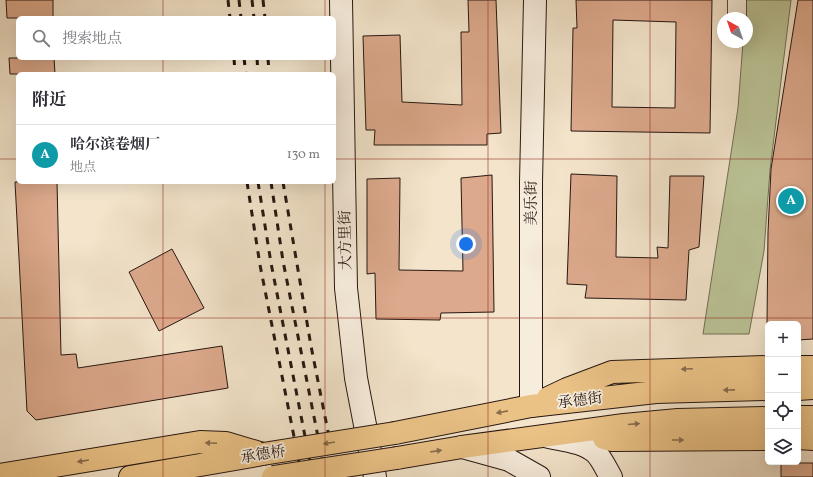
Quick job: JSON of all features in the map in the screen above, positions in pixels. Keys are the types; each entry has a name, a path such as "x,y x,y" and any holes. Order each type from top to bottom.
{"highway":[{"path":"531,406 568,389 612,372 765,367"},
{"path":"801,367 813,367"},
{"path":"801,388 813,388"},
{"name":"承德街","path":"395,433 531,406 656,392 765,389"},
{"path":"801,417 813,417"},
{"name":"承德街","path":"398,458 462,447 624,425 678,420 765,418"},
{"name":"承德桥","path":"130,477 395,433"},
{"path":"570,433 606,439 627,440 765,439"},
{"path":"801,438 813,438"},
{"path":"9,473 200,442 226,444 263,454"},
{"name":"承德桥","path":"273,477 398,458"}],"main road":[{"path":"332,0 333,16"},
{"name":"大方里街","path":"341,0 346,288 356,378 375,477"},
{"name":"美乐街","path":"531,406 531,182 535,0"},
{"path":"333,60 334,72"},
{"name":"大方里街","path":"336,184 337,236 348,385 366,477"},
{"path":"544,436 583,446 595,453 604,472"},
{"path":"604,472 606,439"},
{"path":"462,447 509,460 539,477"}],"green space":[{"path":"746,0 791,0 770,170 764,251 749,334 703,334 738,108 743,48 753,48 753,12 745,12"}],"building":[{"path":"6,0 53,0 53,16 16,16 16,18 7,18"},
{"path":"468,0 496,0 501,133 487,134 487,145 374,145 375,130 366,130 363,36 400,35 402,102 462,105 461,32 469,32"},
{"path":"576,0 712,0 710,133 571,131 573,28 577,28","holes":["613,20 676,22 675,108 612,107"]},
{"path":"798,0 813,0 813,339 801,340 801,321 767,321 768,232 771,169"},
{"path":"9,58 16,58 16,60 54,60 55,72 16,72 16,74 10,74"},
{"path":"571,174 617,176 616,257 658,258 657,247 668,248 670,176 704,176 699,247 689,250 686,300 585,298 587,285 567,284"},
{"path":"492,175 494,312 441,313 440,320 376,319 375,273 367,274 367,179 400,178 399,270 463,271 461,178"},
{"path":"15,182 16,184 57,184 61,355 76,354 78,368 222,346 228,388 36,420 27,411"},
{"path":"172,249 204,308 159,331 129,272"},
{"path":"801,463 813,463 813,477 781,477 781,465 801,465"}],"railway":[{"path":"228,0 230,16"},
{"path":"239,0 241,16"},
{"path":"252,0 254,16"},
{"path":"263,0 265,16"},
{"path":"234,60 235,72"},
{"path":"244,60 246,72"},
{"path":"257,60 258,72"},
{"path":"268,60 269,72"},
{"path":"247,184 260,265 302,477"},
{"path":"258,184 271,263 313,477"},
{"path":"271,184 283,261 326,477"},
{"path":"283,184 311,346 337,477"}],"place":[{"name":"哈尔滨卷烟厂","path":"791,201"}]}
